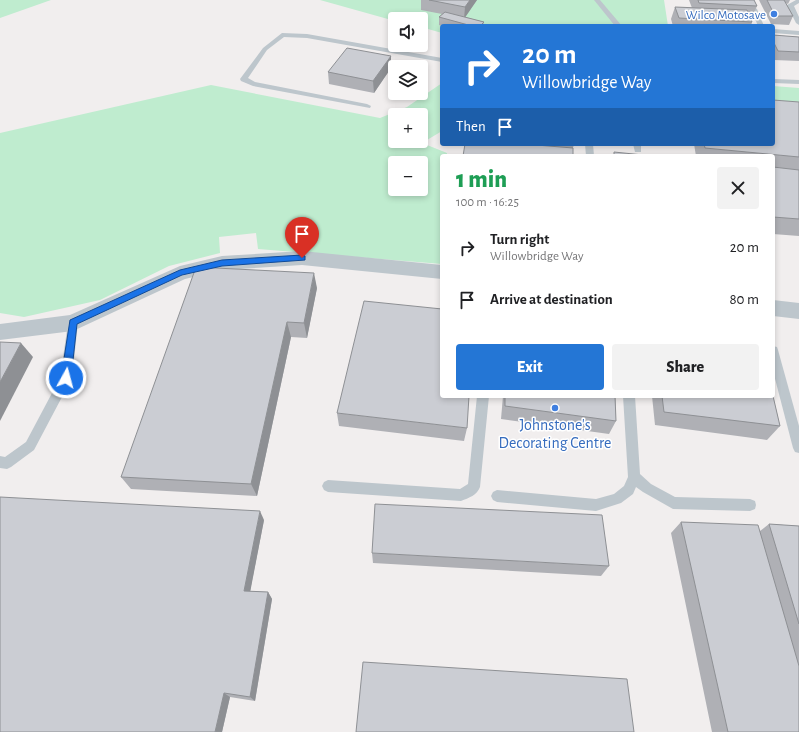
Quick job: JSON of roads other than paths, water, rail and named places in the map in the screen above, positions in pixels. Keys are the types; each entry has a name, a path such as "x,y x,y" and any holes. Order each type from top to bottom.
{"street":[{"path":"0,332 73,323 180,273 222,263 302,258 440,272"},
{"path":"775,308 799,311"}],"lane":[{"path":"597,0 617,24"},
{"path":"799,1 790,5 799,23"},
{"path":"754,9 760,24"},
{"path":"775,31 799,33"},
{"path":"367,106 253,84 244,79 265,49 282,35 307,36 440,60"},
{"path":"775,81 799,82"},
{"path":"0,462 7,462 30,446 66,378 73,323"},
{"path":"775,358 799,448"},
{"path":"328,486 461,495 469,491 474,487 482,398"},
{"path":"497,496 596,505 617,499 629,490 634,477 629,398"},
{"path":"634,477 647,488 673,504 750,505"}],"place":[{"name":"Wilco Motosave","path":"774,14"},
{"name":"Johnstone's Decorating Centre","path":"555,408"}]}
